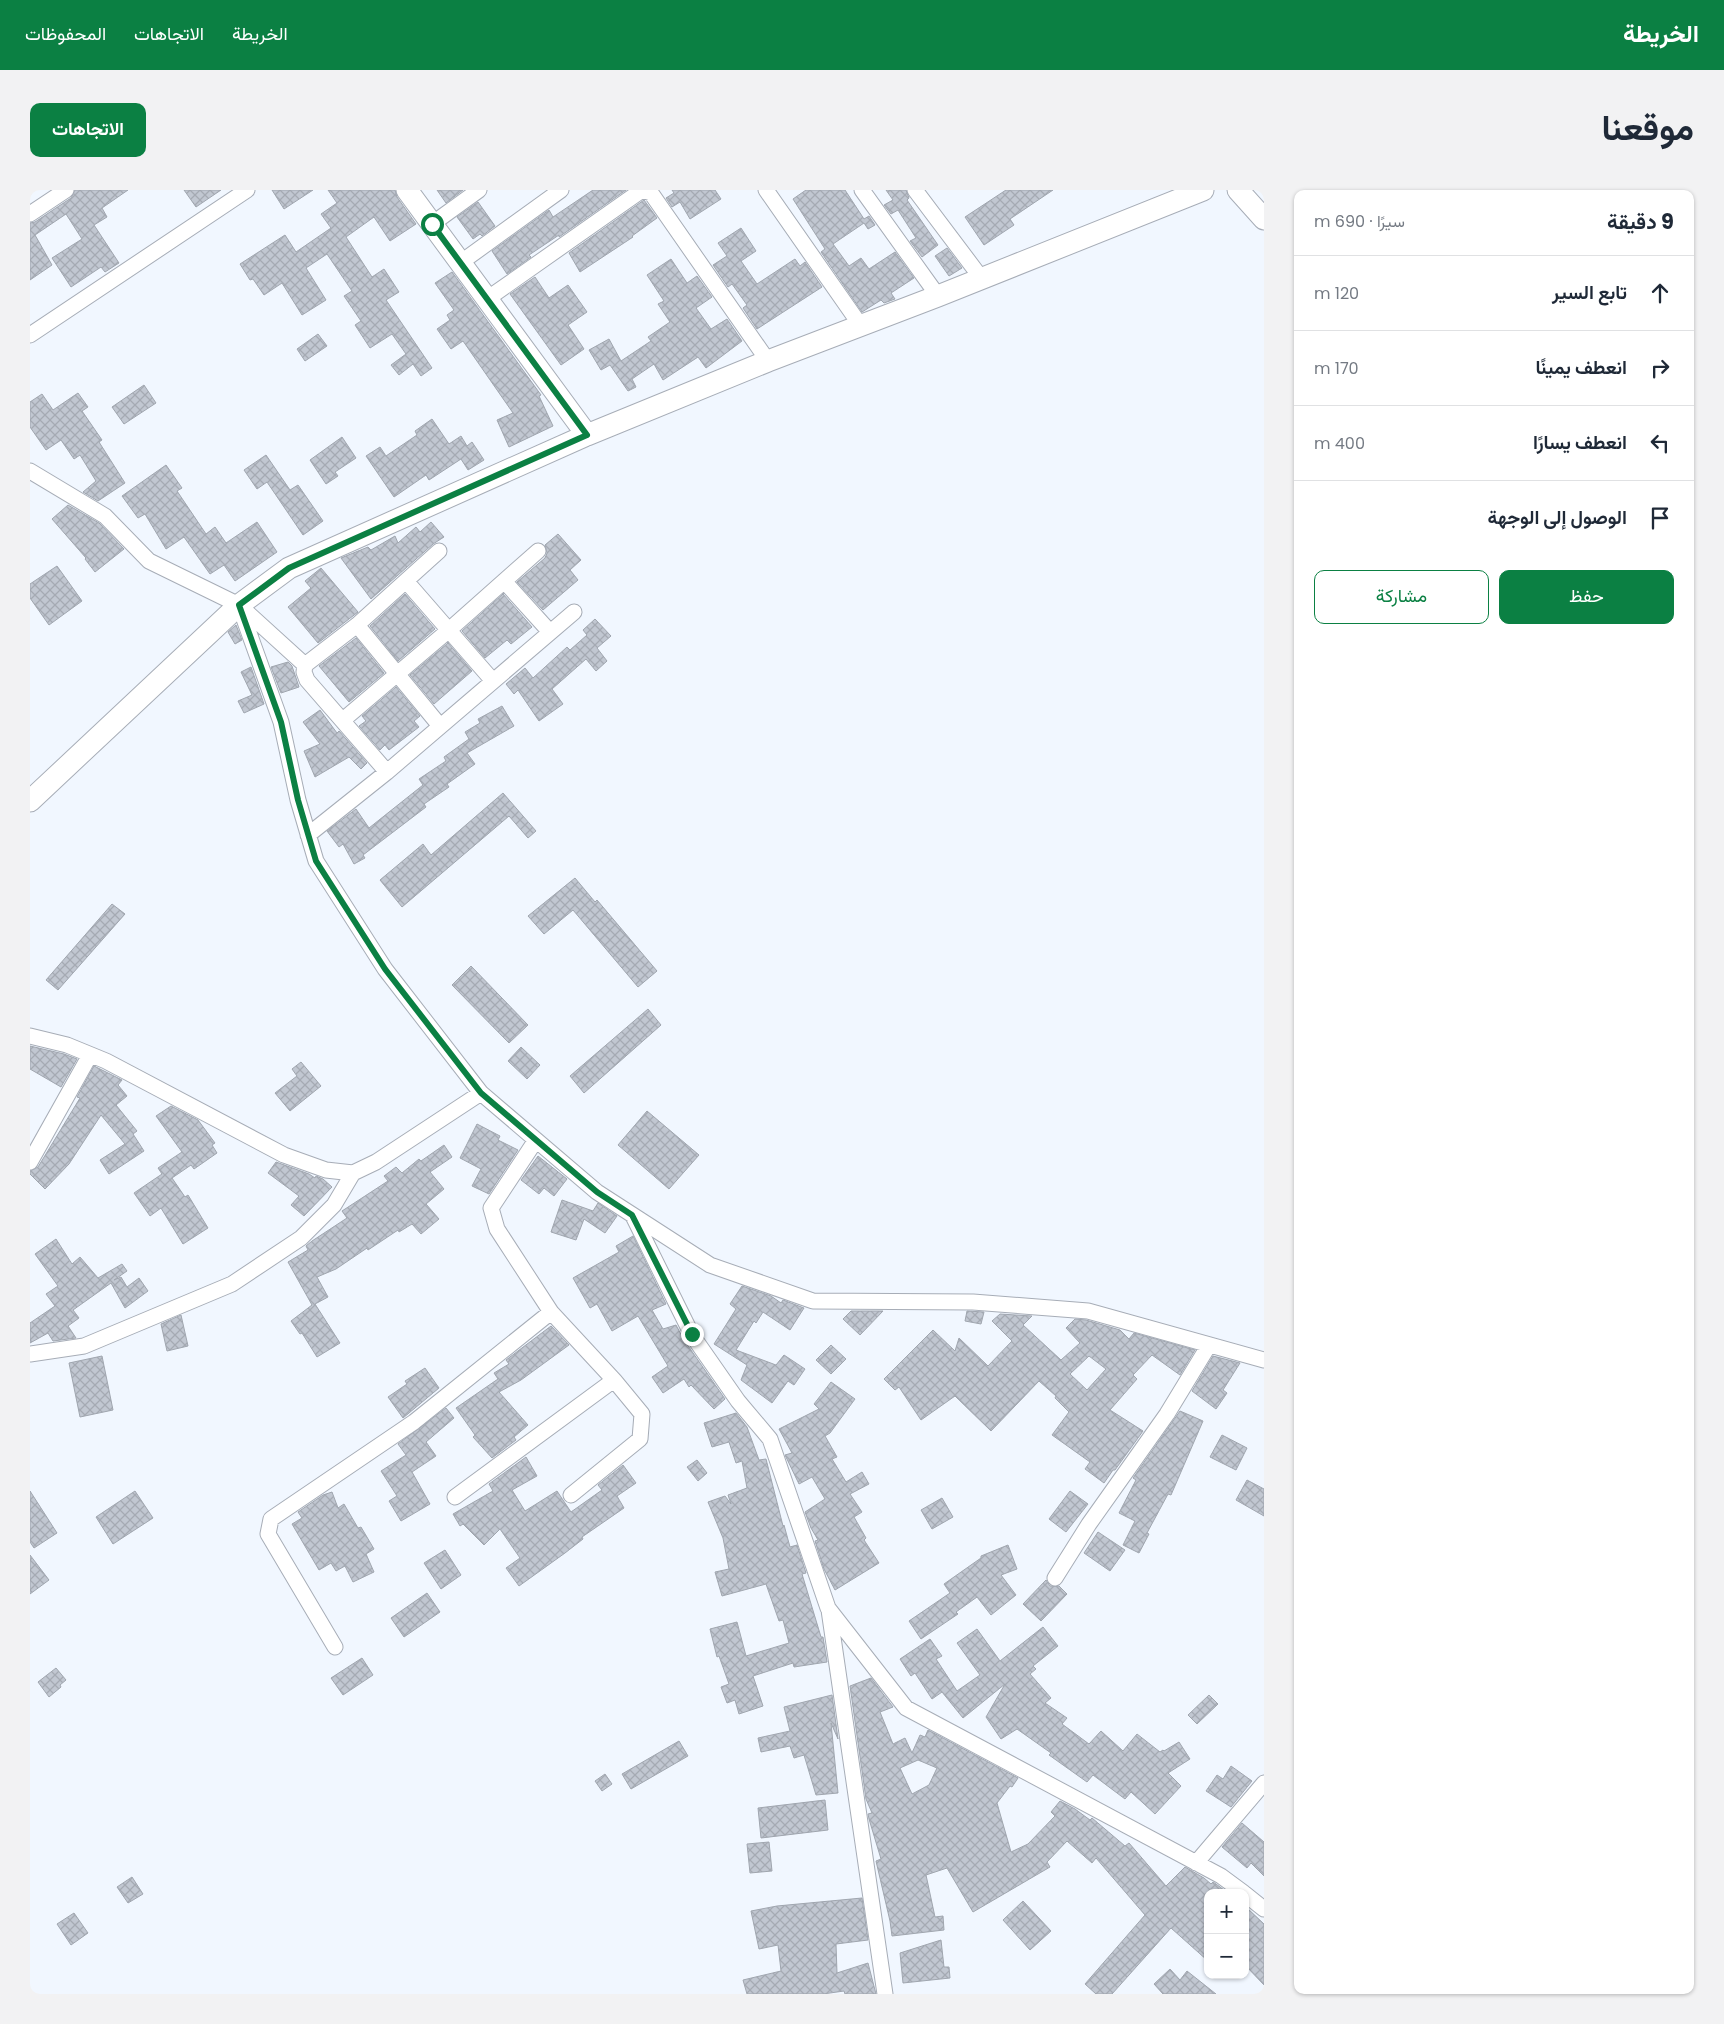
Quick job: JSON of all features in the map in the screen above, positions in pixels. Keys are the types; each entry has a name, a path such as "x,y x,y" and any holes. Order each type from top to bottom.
{"street":[{"path":"30,214 66,190"},
{"path":"30,335 247,190"},
{"path":"407,190 587,435"},
{"path":"432,224 479,190"},
{"path":"460,263 561,190"},
{"path":"487,299 642,190 651,193 768,361"},
{"path":"766,190 861,326"},
{"path":"862,190 938,296"},
{"path":"915,190 982,279"},
{"path":"30,801 239,605 289,568 587,435 768,361 982,279 1203,190"},
{"path":"1238,190 1264,219"},
{"path":"30,471 105,516 149,561 239,605 305,665"},
{"path":"387,772 307,680 304,672 305,665 357,625 439,551"},
{"path":"343,720 538,551"},
{"path":"406,581 493,681"},
{"path":"504,581 550,632"},
{"path":"239,605 281,722 298,800 316,861 385,969 481,1093 597,1192 710,1265 813,1301 973,1302 1088,1311 1264,1360"},
{"path":"308,835 387,772 574,612"},
{"path":"357,625 440,726"},
{"path":"30,1036 67,1045 106,1061 284,1155 326,1170 353,1173 376,1162 481,1093"},
{"path":"30,1162 90,1055"},
{"path":"536,1140 491,1208 497,1229 551,1312 614,1380 642,1414 640,1439 571,1495"},
{"path":"30,1354 84,1346 232,1284 302,1238 334,1205 353,1173"},
{"path":"632,1215 692,1334 738,1401 770,1439 828,1608 885,1994"},
{"path":"335,1647 268,1534 271,1519 414,1422 551,1312"},
{"path":"1055,1578 1089,1524 1167,1414 1208,1345"},
{"path":"454,1497 614,1380"},
{"path":"828,1608 906,1708 1221,1876 1239,1889"},
{"path":"1196,1863 1264,1784"},
{"path":"1249,1897 1264,1909"}],"building":[{"path":"75,190 128,190 102,208 107,217 94,225 119,263 105,272 101,267 71,287 52,258 82,239 66,214 35,235 52,265 30,280 30,223 35,222 71,198"},
{"path":"184,190 221,190 196,207"},
{"path":"272,190 313,190 284,209"},
{"path":"328,190 395,190 397,197 416,224 390,241 374,217 346,237 372,277 384,269 399,292 386,300 432,368 421,376 413,364 399,375 391,365 406,354 392,334 370,348 355,325 361,321 344,296 352,291 327,254 306,268 326,300 302,315 282,283 264,295 253,279 250,280 240,264 285,235 296,252 331,228 321,214 337,203"},
{"path":"437,190 463,190 446,203"},
{"path":"593,190 626,190 559,237 559,235 529,255 531,257 507,274 492,251 549,210 553,217"},
{"path":"672,190 715,190 721,199 690,219 680,202 672,207 666,198 674,193"},
{"path":"806,190 845,190 864,219 869,216 875,225 868,229 864,223 833,244 849,266 861,258 869,269 895,252 914,278 891,293 895,299 884,303 881,300 862,312 821,252 825,249 793,199"},
{"path":"886,190 906,190 909,198 907,200 938,245 922,257 910,241 916,238 898,210 891,214 884,205 893,200"},
{"path":"1006,190 1053,190 1010,219 1014,225 984,245 965,217"},
{"path":"644,200 657,218 633,237 580,272 569,253"},
{"path":"478,202 495,226 482,236 480,234 473,239 457,217"},
{"path":"741,228 756,251 741,261 757,284 795,259 800,266 805,262 822,287 757,329 743,308 747,305 732,284 728,287 713,265 727,256 718,243"},
{"path":"947,248 962,268 949,276 935,256"},
{"path":"671,259 687,283 697,276 712,297 696,308 711,329 727,319 742,341 706,368 698,357 663,380 654,364 632,379 636,387 628,391 610,365 601,370 589,350 609,339 621,361 651,341 648,337 670,322 658,304 664,301 647,275"},
{"path":"452,272 541,395 539,396 553,426 509,447 497,420 513,413 463,341 451,349 437,329 450,320 447,315 454,310 435,283"},
{"path":"535,277 549,298 568,285 587,312 568,325 584,349 561,365 510,294"},
{"path":"318,334 327,346 305,361 297,349"},
{"path":"144,385 156,403 124,424 112,407"},
{"path":"78,393 88,407 82,411 102,440 99,442 125,483 98,501 83,492 96,481 80,455 74,459 61,440 46,450 30,427 30,402 42,394 53,410"},
{"path":"432,419 449,444 461,436 467,446 472,442 484,460 468,470 461,459 429,480 426,475 394,497 366,456 380,447 386,456 417,435 415,431"},
{"path":"342,437 356,458 335,472 338,476 326,484 310,460"},
{"path":"266,455 290,490 298,485 323,521 303,535 267,482 257,489 244,470"},
{"path":"166,465 182,488 177,491 206,534 215,527 226,543 257,522 277,552 235,581 224,565 210,574 184,537 166,549 145,514 138,518 122,496"},
{"path":"68,505 99,523 124,549 95,572 86,558 52,519"},
{"path":"431,522 444,537 433,544 371,599 341,558 368,547 371,550 395,536 398,543 416,527 420,532"},
{"path":"558,534 581,560 570,570 578,580 543,610 517,582 545,558 547,553 545,545"},
{"path":"57,566 82,601 49,625 30,598 30,584"},
{"path":"321,568 358,612 318,643 288,607 311,588 305,581"},
{"path":"405,594 435,629 398,661 370,626"},
{"path":"503,594 532,627 511,644 507,640 485,658 462,631"},
{"path":"595,619 611,636 597,648 607,661 596,671 586,659 552,689 563,704 539,721 518,690 514,694 506,684 525,668 533,678 567,647 570,650 587,635 583,630"},
{"path":"236,625 242,640 235,644 228,632"},
{"path":"356,638 384,673 349,702 319,666"},
{"path":"448,643 472,671 434,704 410,675"},
{"path":"288,662 292,666 299,687 281,693 271,667"},
{"path":"251,667 264,704 244,713 238,701 252,695 241,672"},
{"path":"396,687 420,716 414,721 419,727 389,750 385,745 380,750 359,726 366,721 362,716"},
{"path":"502,706 514,726 467,753 475,764 447,784 449,787 424,804 426,807 363,855 365,858 354,864 343,844 339,847 327,831 356,809 369,828 423,785 419,779 446,761 444,757 469,739 465,732 480,723 478,719"},
{"path":"320,710 337,733 339,731 367,763 361,769 349,757 315,777 304,751 320,744 303,722"},
{"path":"503,793 536,831 528,838 509,816 402,907 380,880 423,844 431,855"},
{"path":"575,878 595,902 597,900 657,971 638,987 573,910 544,934 528,916"},
{"path":"112,904 125,914 58,990 46,980"},
{"path":"471,966 528,1025 509,1043 452,985"},
{"path":"648,1009 661,1025 584,1093 570,1076"},
{"path":"30,1046 77,1059 61,1087 30,1069"},
{"path":"521,1047 540,1065 527,1079 508,1061"},
{"path":"301,1062 321,1086 290,1111 275,1093 297,1076 292,1069"},
{"path":"94,1066 122,1080 118,1085 127,1096 116,1105 137,1131 133,1134 144,1151 109,1174 100,1160 125,1144 101,1115 69,1164 45,1189 30,1174 30,1171 38,1167 80,1098 77,1097"},
{"path":"171,1106 198,1120 215,1143 212,1145 217,1153 194,1169 191,1165 172,1178 185,1197 188,1195 208,1228 183,1244 161,1208 150,1216 134,1193 162,1174 158,1168 182,1152 156,1116"},
{"path":"647,1111 699,1155 669,1189 618,1145"},
{"path":"477,1124 500,1136 498,1140 518,1150 489,1194 472,1186 481,1169 460,1158"},
{"path":"444,1145 452,1157 430,1172 444,1189 426,1204 439,1219 421,1234 412,1224 399,1232 398,1230 336,1269 317,1277 328,1297 315,1304 340,1343 317,1357 302,1333 300,1334 291,1321 312,1305 288,1262 308,1250 306,1246 312,1241 347,1218 342,1211 388,1181 384,1176 396,1167 402,1173 419,1159 421,1161"},
{"path":"538,1156 567,1179 554,1196 544,1188 539,1194 521,1180"},
{"path":"276,1162 315,1178 316,1176 323,1179 332,1187 304,1216 291,1205 299,1196 268,1173"},
{"path":"562,1200 593,1211 598,1203 617,1216 605,1233 584,1219 576,1240 551,1232"},
{"path":"633,1236 666,1304 652,1310 663,1329 676,1325 684,1340 725,1399 714,1409 691,1385 689,1387 684,1379 663,1393 652,1377 668,1366 638,1316 612,1331 597,1304 590,1308 573,1278 619,1252 616,1246"},
{"path":"56,1239 72,1264 80,1257 98,1278 122,1264 127,1271 114,1280 121,1277 127,1287 139,1278 148,1291 125,1308 111,1283 73,1310 79,1318 68,1326 76,1338 53,1341 48,1333 30,1343 30,1323 55,1306 46,1294 58,1286 35,1254"},
{"path":"742,1286 771,1296 781,1303 783,1300 804,1308 790,1330 763,1312 756,1323 754,1321 736,1350 776,1365 784,1355 805,1369 794,1385 788,1381 772,1403 741,1380 747,1365 714,1344 736,1309 730,1304"},
{"path":"851,1311 883,1311 860,1335 843,1319"},
{"path":"967,1311 984,1312 981,1324 965,1321"},
{"path":"1000,1314 1032,1316 1023,1325 1061,1360 1080,1343 1066,1328 1075,1319 1086,1320 1120,1330 1129,1339 1134,1333 1195,1350 1180,1375 1152,1355 1133,1375 1137,1379 1110,1410 1143,1431 1104,1483 1085,1469 1090,1462 1052,1435 1069,1412 1055,1398 1056,1396 1039,1381 991,1431 955,1396 921,1420 899,1387 895,1390 884,1379 933,1330 955,1351 959,1338 988,1366 1012,1341 992,1321","holes":["1089,1356 1106,1369 1087,1390 1070,1374"]},
{"path":"181,1315 188,1346 167,1351 161,1324"},
{"path":"551,1326 569,1345 521,1380 499,1392 528,1425 514,1437 516,1440 492,1458 473,1437 475,1435 456,1408 498,1379 494,1373 509,1364 506,1360"},
{"path":"831,1345 846,1359 831,1374 816,1360"},
{"path":"102,1356 113,1410 80,1417 69,1363"},
{"path":"1213,1356 1240,1363 1223,1390 1227,1393 1216,1409 1192,1391"},
{"path":"425,1368 439,1388 403,1418 388,1397 407,1384 405,1381"},
{"path":"831,1382 855,1399 830,1433 825,1436 837,1457 832,1459 846,1482 862,1472 869,1484 850,1494 862,1512 854,1517 866,1538 864,1540 879,1563 835,1590 824,1569 815,1541 818,1540 805,1512 825,1499 812,1477 799,1484 785,1455 792,1453 779,1429 819,1409 814,1404"},
{"path":"446,1408 454,1418 426,1442 436,1456 412,1472 430,1504 401,1521 389,1501 397,1496 381,1471 406,1455 398,1444"},
{"path":"1180,1411 1203,1421 1171,1495 1168,1494 1147,1533 1149,1534 1139,1553 1123,1545 1135,1521 1119,1513 1136,1480 1133,1478"},
{"path":"736,1413 747,1427 759,1460 766,1459 790,1547 797,1545 806,1573 802,1574 821,1637 823,1637 827,1662 794,1667 793,1663 753,1676 763,1706 739,1714 735,1700 727,1703 721,1687 729,1684 719,1656 717,1657 710,1629 737,1622 746,1656 789,1643 783,1620 779,1621 766,1584 722,1596 715,1572 729,1569 723,1538 708,1502 725,1496 731,1504 728,1495 747,1488 742,1461 736,1463 729,1442 712,1447 704,1423"},
{"path":"1222,1435 1247,1448 1236,1470 1210,1457"},
{"path":"526,1457 537,1476 512,1490 525,1511 557,1491 571,1512 602,1490 598,1485 623,1465 636,1483 617,1496 624,1508 582,1537 583,1539 565,1553 519,1586 506,1568 520,1558 500,1529 484,1545 463,1524 460,1526 453,1514 493,1491 489,1484"},
{"path":"697,1460 707,1473 698,1481 687,1467"},
{"path":"1247,1480 1264,1489 1264,1516 1236,1500"},
{"path":"30,1491 57,1533 34,1548 30,1542"},
{"path":"135,1491 153,1518 113,1544 96,1517"},
{"path":"1070,1491 1088,1504 1066,1532 1049,1519"},
{"path":"332,1492 338,1508 344,1504 358,1528 361,1527 374,1549 366,1554 374,1572 353,1582 345,1566 336,1571 331,1563 319,1570 292,1524 302,1518 298,1512 323,1495"},
{"path":"942,1498 953,1517 932,1529 921,1510"},
{"path":"1098,1532 1125,1550 1110,1571 1084,1553"},
{"path":"1008,1545 1017,1569 1001,1575 1016,1595 991,1615 977,1597 956,1612 958,1614 921,1639 909,1621 950,1593 944,1584 981,1558 981,1556"},
{"path":"445,1550 461,1575 441,1589 424,1563"},
{"path":"30,1555 49,1580 30,1594"},
{"path":"1046,1580 1050,1586 1059,1586 1067,1594 1041,1621 1023,1604"},
{"path":"427,1593 440,1612 404,1637 391,1618"},
{"path":"1043,1627 1058,1646 1033,1666 1036,1669 1030,1674 1051,1698 1045,1703 1067,1718 1062,1724 1089,1744 1101,1731 1123,1751 1137,1734 1160,1752 1179,1742 1190,1759 1168,1773 1181,1786 1155,1814 1131,1792 1125,1799 1093,1775 1087,1782 1017,1729 1001,1739 986,1717 1005,1684 963,1718 942,1692 932,1699 915,1673 911,1676 900,1659 930,1639 942,1656 936,1659 957,1691 980,1675 957,1643 977,1629 1000,1661"},
{"path":"362,1658 373,1675 343,1695 331,1678"},
{"path":"56,1668 66,1680 49,1697 38,1682"},
{"path":"871,1678 893,1707 880,1712 893,1744 905,1738 912,1753 920,1735 925,1737 928,1730 1018,1778 997,1803 1011,1852 1028,1844 1055,1816 1051,1812 1060,1801 1090,1820 1092,1818 1125,1846 1129,1843 1166,1886 1185,1867 1211,1884 1213,1882 1223,1889 1204,1889 1204,1957 1171,1928 1112,1994 1096,1994 1085,1984 1145,1915 1096,1858 1092,1863 1067,1841 1047,1862 1050,1867 973,1912 947,1868 926,1875 935,1917 943,1916 944,1930 892,1936 876,1861 881,1859 868,1814 872,1813 866,1799 850,1686","holes":["918,1760 937,1768 929,1785 912,1794 900,1768"]},
{"path":"832,1695 838,1739 831,1723 838,1793 816,1795 804,1755 794,1758 790,1746 761,1752 758,1738 790,1731 784,1707"},
{"path":"1209,1695 1218,1704 1197,1724 1188,1715"},
{"path":"679,1741 688,1756 631,1789 622,1774"},
{"path":"1231,1766 1252,1781 1231,1807 1206,1791 1217,1775 1223,1779"},
{"path":"605,1774 612,1784 602,1791 595,1781"},
{"path":"825,1800 828,1830 761,1838 758,1808"},
{"path":"1242,1823 1264,1842 1264,1876 1251,1863 1247,1868 1222,1847"},
{"path":"769,1842 772,1871 750,1873 747,1844"},
{"path":"132,1877 143,1894 128,1903 117,1887"},
{"path":"862,1898 868,1940 836,1944 837,1973 868,1963 876,1994 845,1994 844,1991 823,1994 747,1994 743,1980 781,1971 778,1945 759,1949 751,1911 777,1906"},
{"path":"1023,1901 1051,1931 1030,1950 1003,1920"},
{"path":"1249,1910 1264,1924 1264,1985 1249,1969"},
{"path":"74,1913 88,1933 71,1945 57,1924"},
{"path":"941,1940 944,1967 949,1967 950,1978 903,1983 900,1953"},
{"path":"1170,1969 1180,1980 1187,1971 1216,1994 1163,1994 1154,1984"}],"route":[{"path":"432,224 587,435 289,568 239,605 281,722 298,800 316,861 385,969 481,1093 597,1192 632,1215 692,1334"}]}
